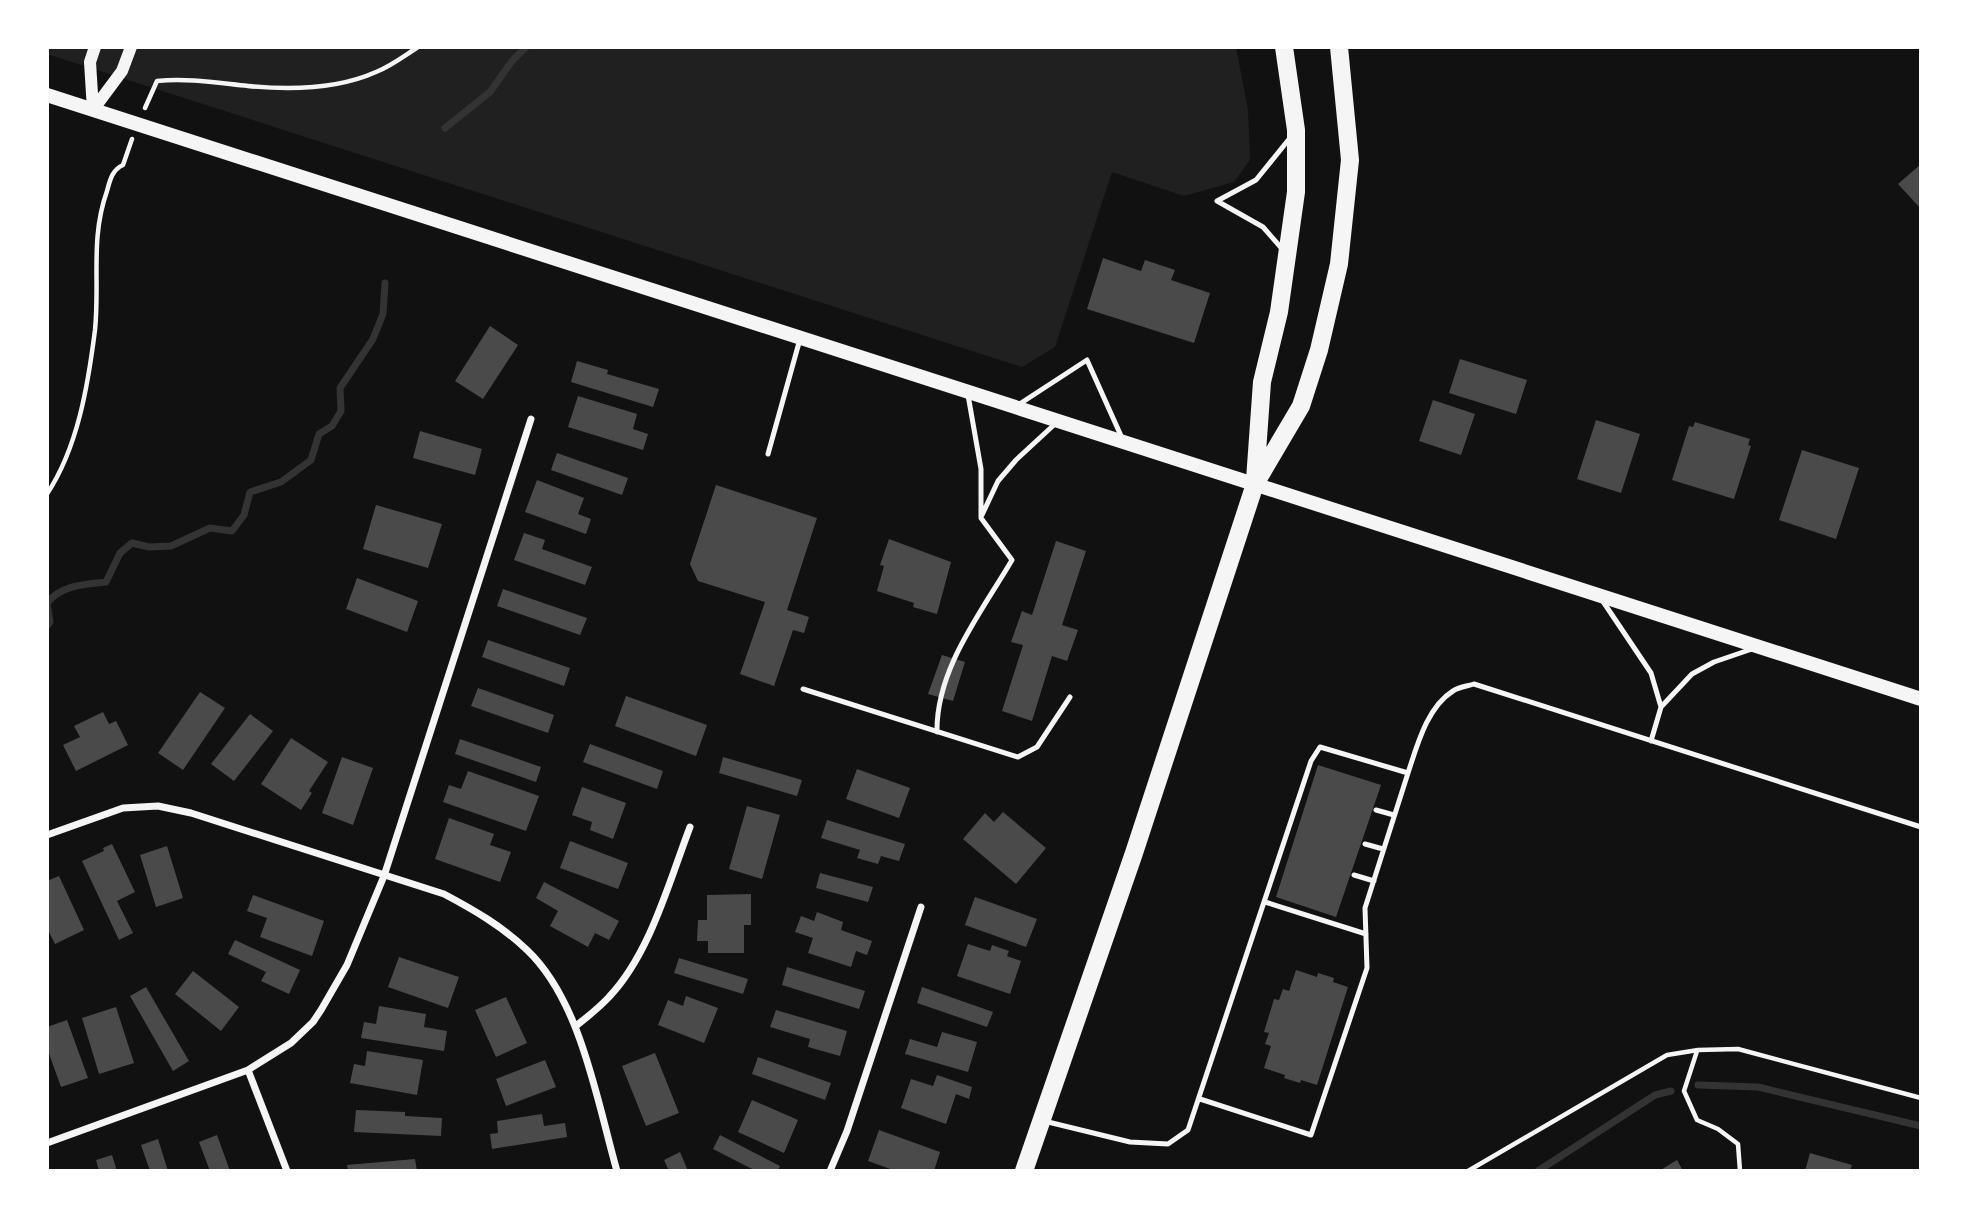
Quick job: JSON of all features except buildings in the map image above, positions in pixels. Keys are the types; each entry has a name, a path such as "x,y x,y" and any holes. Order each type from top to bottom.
{"main road":[{"path":"1255,484 1262,382 1279,312 1296,192 1296,130 1284,47"},
{"path":"1024,1171 1134,853 1255,484 1301,406 1334,295 1350,160 1339,47"},
{"path":"47,95 1921,699"}],"street":[{"path":"93,110 90,62 94,47"},
{"path":"93,110 122,71 131,47"},
{"path":"47,1143 248,1070 291,1043 321,1010 347,964 384,876 531,419"},
{"path":"47,835 122,808 158,806 191,813 444,894 498,924 530,952 555,987 576,1026 617,1171"},
{"path":"576,1026 609,997 630,968 644,943 690,827"},
{"path":"830,1171 847,1131 921,907"},
{"path":"248,1070 287,1171"}],"lane":[{"path":"1288,256 1263,227 1217,201 1256,180 1296,130"},
{"path":"768,454 801,338"},
{"path":"1015,407 1087,360 1123,442"},
{"path":"937,732 941,698 954,659 1012,560 981,518 981,469 968,392"},
{"path":"981,518 998,481 1016,460 1058,421"},
{"path":"1598,595 1651,673 1661,707"},
{"path":"1651,741 1661,707 1692,674 1714,662 1758,646"},
{"path":"1200,1100 1311,1135 1367,968 1365,908 1383,849 1420,739 1435,710 1453,691 1474,684 1921,827"},
{"path":"803,689 1018,757 1037,747 1070,697"},
{"path":"1041,1120 1130,1142 1168,1144 1188,1130 1306,788 1311,761 1320,747 1408,773"},
{"path":"1376,810 1394,816"},
{"path":"1365,844 1383,849"},
{"path":"1354,875 1374,881"},
{"path":"1265,902 1366,934"}],"path":[{"path":"157,81 187,79 264,87 319,86 375,73 418,47"},
{"path":"47,495 62,468 76,429 95,331 98,218 112,176 118,167 123,165 124,158"},
{"path":"1468,1171 1667,1055 1698,1050 1738,1049 1921,1098"},
{"path":"1698,1050 1684,1091 1697,1120 1718,1129 1738,1144 1740,1171"}],"shaded area":[{"path":"47,47 1236,47 1248,110 1250,160 1234,182 1184,196 1112,172 1055,347 1022,367 47,54"}],"waterway":[{"path":"445,128 490,92 512,61 526,47"},
{"path":"47,626 50,622 47,603 53,597 74,586 106,582 120,553 132,543 149,547 171,546 210,528 232,531 244,515 250,492 281,482 311,460 319,434 332,426 341,411 340,388 373,339 383,314 385,283"},
{"path":"1698,1085 1758,1087 1921,1126"},
{"path":"1538,1171 1655,1095 1671,1091"}]}
